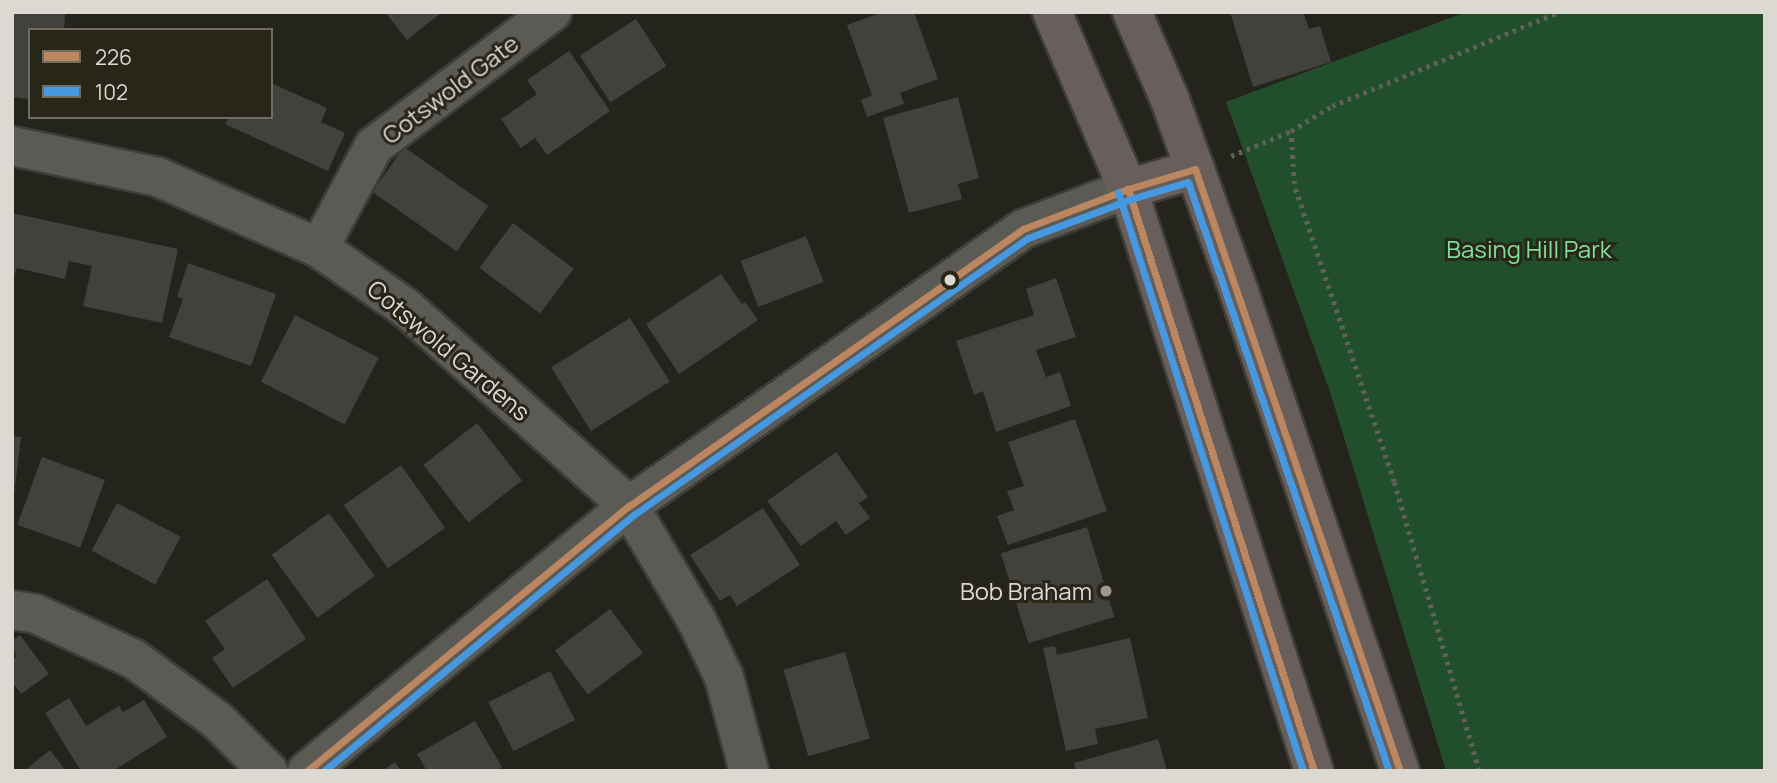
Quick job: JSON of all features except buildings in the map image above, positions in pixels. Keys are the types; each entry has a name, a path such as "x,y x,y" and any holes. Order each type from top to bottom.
{"highway":[{"path":"1052,12 1128,190 1314,771"},
{"path":"1132,12 1213,163 1400,771"},
{"path":"1128,190 1213,163"}],"street":[{"name":"Cotswold Gate","path":"319,248 374,146 552,12"},
{"name":"Cotswold Gardens","path":"12,146 158,177 319,248 406,308 629,506 696,621 724,677 749,771"},
{"path":"307,771 629,506 1023,229 1128,190"},
{"path":"12,610 36,614 134,659 218,721 268,771"}],"path":[{"path":"1213,163 1292,131 1332,106 1559,12"},
{"path":"1292,131 1294,184 1394,482 1479,771"}],"green space":[{"name":"Basing Hill Park","path":"1466,12 1765,12 1765,771 1446,771 1331,395 1226,102"}],"transit line":[{"name":"226","path":"307,771 629,506 1023,229 1128,189 1195,169 1400,771"},
{"name":"102","path":"324,771 635,514 1028,238 1131,199 1188,182 1389,771"},
{"name":"226","path":"1128,189 1314,771"},
{"name":"102","path":"1118,192 1303,771"}],"place":[{"name":"Bob Braham","path":"1106,591"}]}
